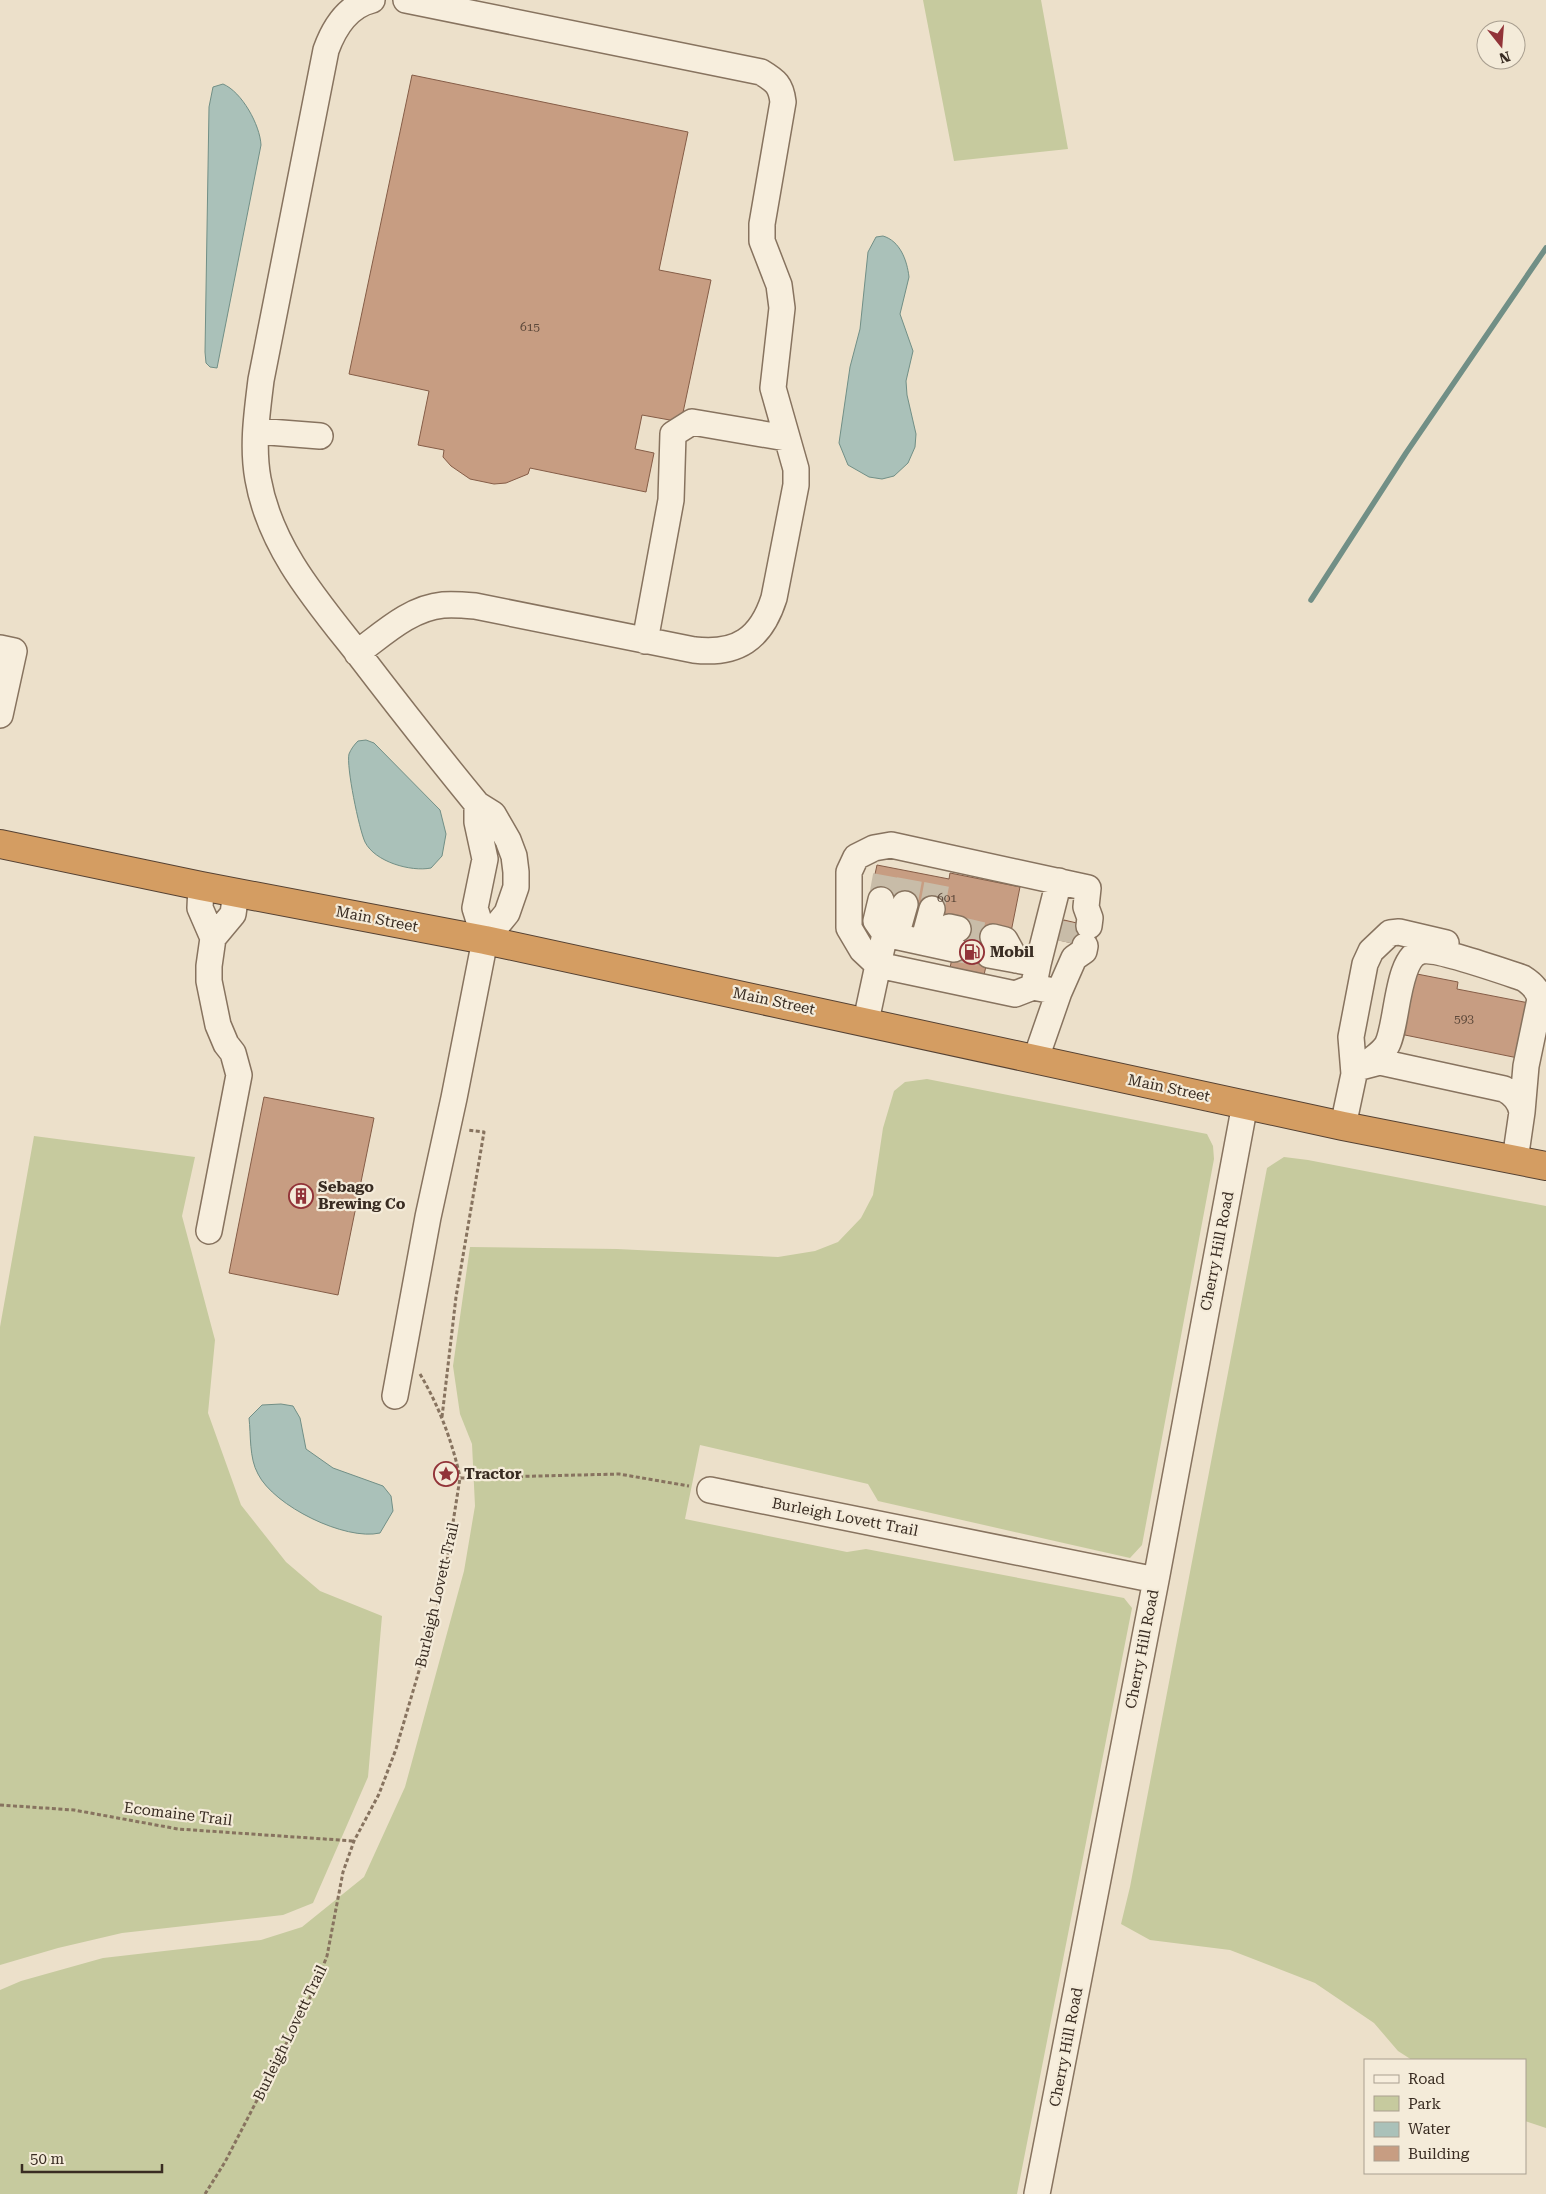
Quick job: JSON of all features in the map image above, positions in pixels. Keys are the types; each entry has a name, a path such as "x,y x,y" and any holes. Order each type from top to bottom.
{"highway":[{"name":"Main Street","path":"0,844 201,886 485,940 866,1021 1343,1126 1546,1166"}],"street":[{"path":"372,0 364,2 349,11 332,34 326,50 261,380 256,431 258,478 275,533 315,600 358,653 392,700 476,804 493,814 502,828 514,856 516,872 516,887 507,913 485,940 428,1217 395,1396"},
{"path":"358,653 413,614 442,605 475,606 694,650 723,651 748,640 763,624 774,598 796,485 796,469 773,388 782,308 779,285 762,242 762,224 783,102 781,89 777,84 761,72 406,0"},
{"path":"645,641 670,500 673,434 692,422 786,438"},
{"path":"256,431 320,436"},
{"path":"0,648 14,651 0,715"},
{"path":"476,804 477,822 485,859 475,908 485,940"},
{"path":"1036,1058 1080,934 1088,888 1059,881 915,861 874,848 856,857 849,872 849,928 862,950 878,965 1015,994 1029,970 1059,881"},
{"path":"201,886 200,908 214,938"},
{"path":"209,1231 239,1074 233,1053 220,1033 210,989 209,966 214,938 233,914 236,892"},
{"path":"909,938 906,904 909,938"},
{"path":"1360,1069 1351,1037 1365,964 1371,951 1390,933 1399,932 1499,956 1528,965 1546,978"},
{"path":"866,1021 878,965 909,938 956,939"},
{"path":"991,946 1059,992"},
{"path":"1343,1126 1360,1069 1386,1045 1392,1030 1406,966 1418,953 1427,951 1438,953 1523,978 1533,986 1540,999 1526,1066 1515,1160"},
{"path":"1522,1112 1536,1068 1546,1022"},
{"path":"1360,1069 1380,1062 1504,1089 1512,1093 1522,1112"},
{"name":"Cherry Hill Road","path":"1037,2194 1156,1580 1245,1104"},
{"name":"Burleigh Lovett Trail","path":"710,1490 1156,1580"}],"path":[{"path":"442,1417 456,1298 484,1132 460,1129"},
{"path":"402,1357 412,1362 421,1375 442,1417 460,1478 619,1474 710,1490"},
{"name":"Burleigh Lovett Trail","path":"205,2194 229,2154 313,1992 331,1943 343,1872 354,1841 379,1794 406,1717 446,1567 460,1478"},
{"name":"Ecomaine Trail","path":"0,1804 74,1810 178,1829 354,1841"}],"green space":[{"path":"923,0 1041,0 1068,149 954,161"},
{"path":"927,1079 1207,1134 1213,1146 1214,1159 1142,1545 1130,1558 878,1501 868,1484 700,1445 685,1519 847,1552 866,1549 1124,1598 1132,1608 1017,2194 0,2194 0,1990 21,1981 103,1958 261,1940 302,1927 364,1877 405,1787 464,1571 475,1506 472,1444 460,1414 453,1366 470,1247 617,1249 778,1257 815,1251 838,1242 861,1218 873,1195 883,1128 894,1091 905,1082"},
{"path":"34,1136 195,1157 182,1216 215,1340 208,1413 241,1505 286,1562 320,1591 382,1616 368,1777 313,1903 283,1915 122,1933 58,1948 0,1965 0,1327"},
{"path":"1284,1157 1308,1160 1546,1206 1546,2128 1526,2121 1526,2059 1410,2059 1398,2051 1374,2023 1315,1983 1230,1950 1150,1940 1121,1924 1130,1887 1267,1168"}],"water":[{"path":"223,84 237,94 249,110 254,119 261,145 217,368 210,367 206,363 205,352 209,107 213,87"},
{"path":"883,236 894,242 902,252 909,277 900,314 913,351 906,381 907,395 916,434 915,447 908,463 894,476 882,479 869,477 848,465 839,443 850,367 860,329 868,252 876,237"},
{"path":"366,740 374,743 440,810 446,834 442,856 431,868 404,867 394,864 377,855 365,842 349,771 349,754 358,741"},
{"path":"281,1404 293,1406 300,1418 306,1449 333,1468 383,1486 391,1496 393,1511 380,1533 348,1532 330,1526 294,1509 266,1486 258,1474 253,1461 249,1418 262,1405"}],"building":[{"path":"412,75 688,132 659,270 711,280 681,422 642,415 635,449 654,453 646,492 530,468 528,474 506,483 494,484 470,479 451,466 443,457 444,450 418,445 429,391 349,374"},
{"path":"877,865 949,879 950,873 1020,887 1011,932 942,918 943,912 870,897"},
{"name":"Mobil","path":"1064,920 1098,928 1094,948 1059,940"},
{"name":"Mobil","path":"959,924 994,931 984,975 950,968"},
{"path":"1417,974 1458,982 1457,989 1529,1003 1518,1058 1400,1034 1411,980 1415,980"},
{"name":"Sebago Brewing Co","path":"264,1097 374,1118 338,1295 229,1273"}],"waterway":[{"path":"1311,600 1406,453 1546,248"}],"tunnel":[{"path":"881,900 887,867"},
{"path":"905,904 911,871"},
{"path":"932,909 938,877"},
{"path":"1070,943 1074,923"},
{"path":"958,929 993,937"},
{"path":"954,949 989,955"}],"place":[{"name":"Mobil","path":"972,952"},
{"name":"Sebago Brewing Co","path":"301,1196"},
{"name":"Tractor","path":"446,1474"}]}
